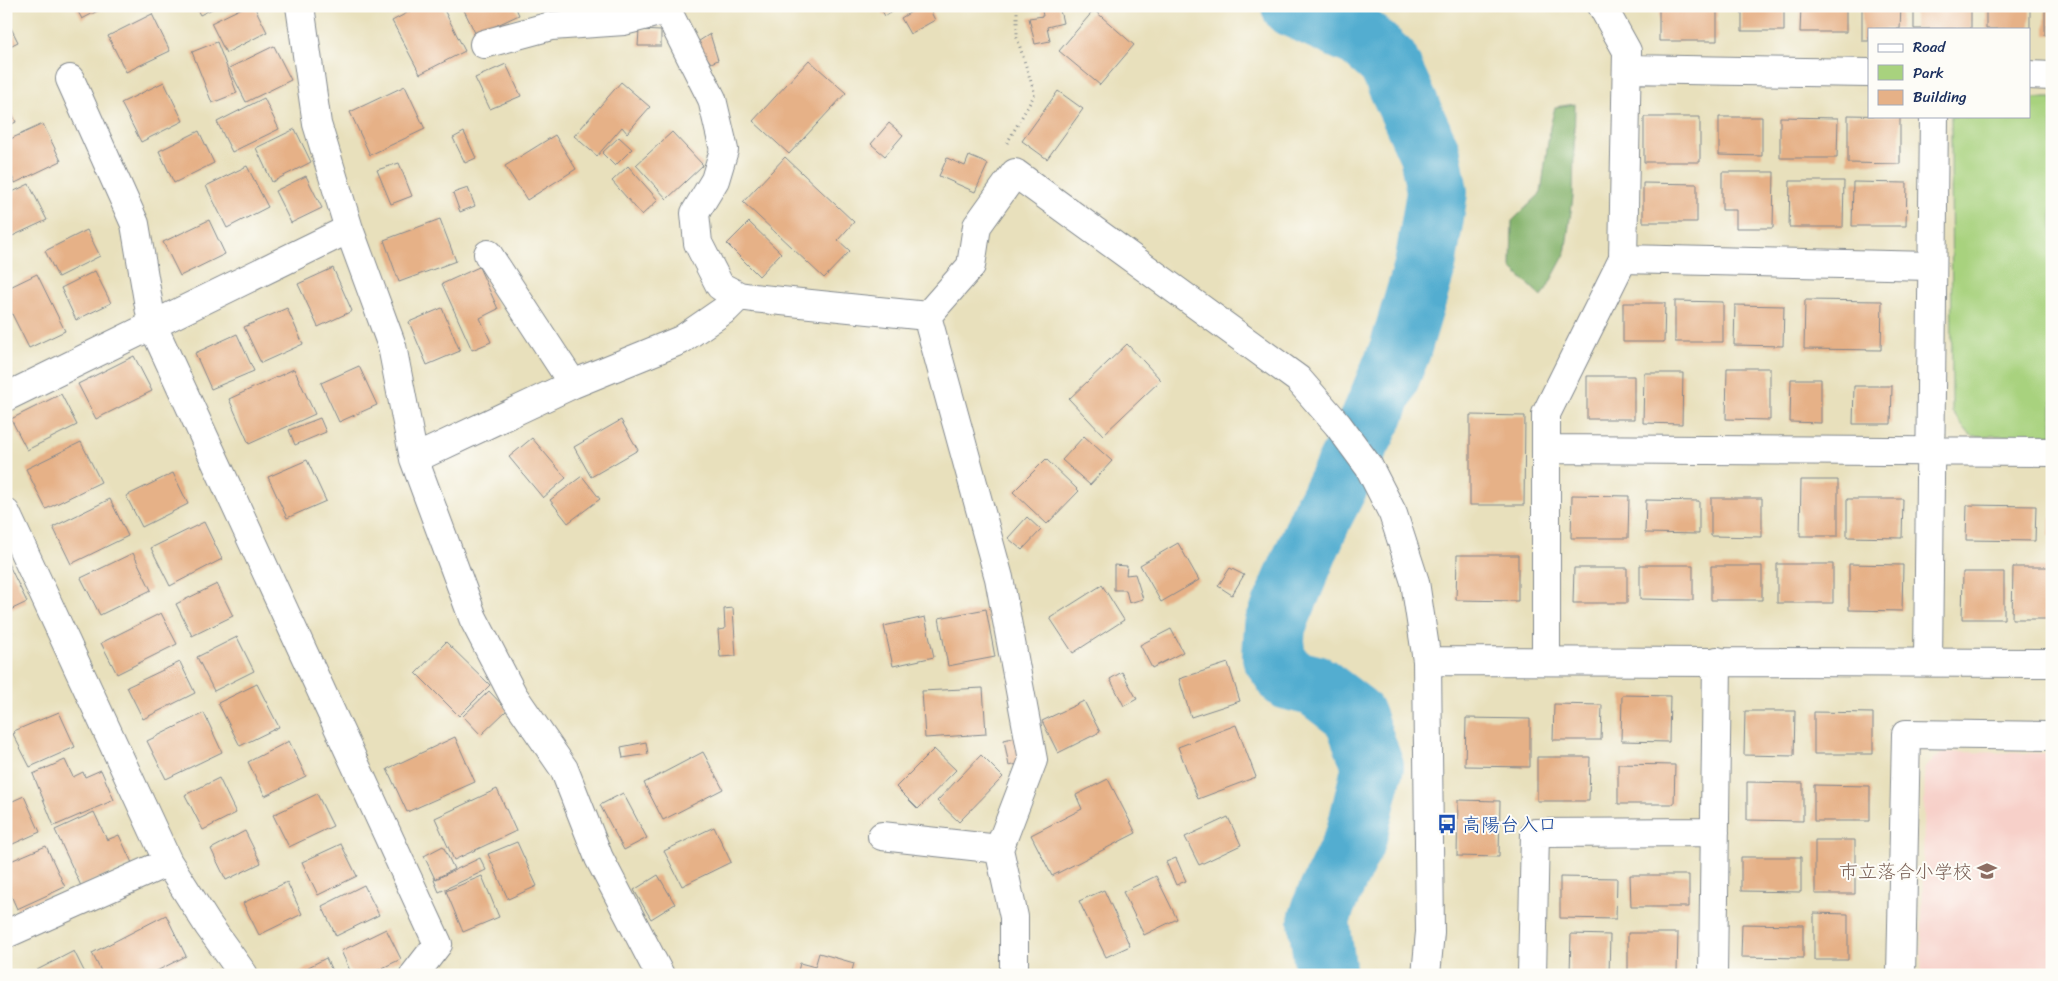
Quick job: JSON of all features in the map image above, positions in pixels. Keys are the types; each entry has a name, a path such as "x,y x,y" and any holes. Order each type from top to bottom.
{"street":[{"path":"300,6 318,124 349,230 392,346 414,459 473,618 513,694 564,769 599,858 660,975"},
{"path":"1546,661 1546,414 1623,259 1627,51 1602,6"},
{"path":"484,44 551,26 624,21 666,8 712,99 724,150 715,180 695,213 698,243 720,286 739,296 927,316"},
{"path":"1627,69 1868,73"},
{"path":"2030,76 2052,76"},
{"path":"70,79 135,224 152,324 438,944 414,975"},
{"path":"1928,662 1934,118"},
{"path":"927,316 971,266 977,226 1015,173 1298,379 1338,425 1369,467 1393,514 1415,582 1427,661 1430,932 1426,975"},
{"path":"6,397 152,324 349,230"},
{"path":"488,254 573,384"},
{"path":"1623,259 1932,266"},
{"path":"414,459 573,384 681,340 726,309 739,296"},
{"path":"927,316 999,578 1033,760 999,849 1014,918 1014,975"},
{"path":"1546,450 2052,452"},
{"path":"6,512 168,862 208,925 244,975"},
{"path":"1427,661 2052,663"},
{"path":"1713,975 1717,661"},
{"path":"1901,975 1906,734 2052,736"},
{"path":"1532,975 1535,832 1715,832"},
{"path":"882,836 999,849"},
{"path":"6,934 168,862"}],"path":[{"path":"1015,173 1006,143 1035,94 1017,38 1017,6"}],"shaded area":[{"name":"市立落合小学校","path":"1943,752 2052,753 2052,975 1921,975 1925,767"}],"green space":[{"path":"2030,98 2052,98 2052,435 1971,436 1952,412 1951,118 2030,118"},
{"path":"1575,104 1573,197 1565,254 1542,297 1511,268 1512,221 1541,193 1550,127 1555,107"}],"building":[{"path":"75,6 107,6 82,19"},
{"path":"195,6 218,6 200,15"},
{"path":"246,6 254,6 267,32 226,53 211,23"},
{"path":"420,6 442,6 465,51 420,74 392,21"},
{"path":"462,6 515,6 519,15 476,35"},
{"path":"879,6 900,6 885,16"},
{"path":"921,6 928,6 935,20 910,34 901,18"},
{"path":"1041,6 1059,6 1063,23 1047,27 1050,41 1035,44 1029,18 1043,16"},
{"path":"1659,6 1717,6 1717,41 1659,41"},
{"path":"1742,6 1784,6 1784,31 1742,31"},
{"path":"1801,6 1846,6 1846,32 1800,32"},
{"path":"1862,6 1901,6 1900,28 1868,28 1868,41 1862,41"},
{"path":"1914,6 1971,6 1971,28 1914,28"},
{"path":"1986,6 2030,6 2030,28 1986,28"},
{"path":"2045,6 2052,6 2052,35 2045,35"},
{"path":"1094,10 1134,45 1100,85 1059,51"},
{"path":"152,14 170,51 126,72 108,36"},
{"path":"6,18 18,42 6,48"},
{"path":"639,30 661,31 661,46 638,46"},
{"path":"710,34 718,60 711,63 696,43"},
{"path":"217,42 237,93 212,103 192,52"},
{"path":"274,46 291,80 246,102 229,68"},
{"path":"809,60 846,93 789,154 753,121"},
{"path":"506,64 521,96 490,109 475,78"},
{"path":"164,82 183,121 141,142 121,103"},
{"path":"621,82 650,107 627,133 622,127 597,156 574,136"},
{"path":"405,86 425,129 370,155 350,112"},
{"path":"1058,91 1083,109 1047,159 1022,141"},
{"path":"264,98 279,129 232,152 217,122"},
{"path":"6,102 16,122 6,127"},
{"path":"1848,115 1868,115 1868,118 1900,118 1900,164 1848,163"},
{"path":"1644,117 1700,117 1700,162 1644,162"},
{"path":"1719,117 1762,117 1762,156 1719,155"},
{"path":"1780,117 1838,118 1837,158 1780,158"},
{"path":"889,123 903,135 885,156 871,144"},
{"path":"43,124 61,161 15,183 6,165 6,141"},
{"path":"295,129 311,162 272,182 256,148"},
{"path":"199,131 214,163 174,183 159,151"},
{"path":"464,132 476,158 465,163 453,138"},
{"path":"672,132 703,165 667,199 636,165"},
{"path":"555,135 576,169 527,200 505,166"},
{"path":"619,137 632,149 615,166 602,153"},
{"path":"969,156 988,164 975,192 939,176 947,158 965,166"},
{"path":"785,157 854,222 838,240 850,251 824,278 743,202"},
{"path":"399,163 412,196 391,204 377,170"},
{"path":"247,166 268,207 227,228 206,186"},
{"path":"628,166 658,200 642,215 612,181"},
{"path":"1722,172 1774,172 1773,228 1736,228 1736,210 1722,210"},
{"path":"306,176 322,208 291,223 275,191"},
{"path":"1790,181 1844,181 1843,227 1789,227"},
{"path":"1853,182 1907,183 1906,226 1852,226"},
{"path":"1643,183 1697,184 1697,222 1643,222"},
{"path":"29,184 47,220 6,239 6,195"},
{"path":"468,188 475,206 460,212 453,193"},
{"path":"440,219 456,261 399,282 384,240"},
{"path":"209,220 225,254 180,276 163,242"},
{"path":"749,222 781,253 759,276 727,244"},
{"path":"87,230 100,256 58,277 45,251"},
{"path":"479,267 498,309 480,318 491,342 472,350 442,284"},
{"path":"333,268 352,311 318,327 298,284"},
{"path":"95,271 111,303 76,320 61,288"},
{"path":"37,274 65,331 29,348 6,302 6,289"},
{"path":"1805,300 1882,301 1881,350 1804,349"},
{"path":"1675,301 1723,302 1723,342 1675,342"},
{"path":"1623,303 1665,303 1664,342 1623,342"},
{"path":"1735,305 1784,306 1783,346 1734,345"},
{"path":"287,308 303,344 261,363 244,327"},
{"path":"442,308 460,351 427,365 409,322"},
{"path":"237,334 254,371 211,389 195,353"},
{"path":"1127,344 1161,380 1103,435 1069,399"},
{"path":"134,356 152,391 96,419 78,384"},
{"path":"359,366 377,405 339,422 321,383"},
{"path":"1727,368 1770,368 1770,420 1726,419"},
{"path":"294,369 315,414 249,444 229,399"},
{"path":"1644,373 1683,373 1682,424 1643,423"},
{"path":"1587,376 1634,376 1634,419 1587,419"},
{"path":"1791,379 1821,379 1821,423 1790,422"},
{"path":"1854,386 1892,386 1891,424 1853,424"},
{"path":"61,394 77,425 27,450 11,419"},
{"path":"1470,415 1525,416 1524,505 1470,505"},
{"path":"320,418 326,432 295,445 289,430"},
{"path":"621,420 638,450 591,477 574,447"},
{"path":"1084,436 1112,461 1090,485 1062,460"},
{"path":"532,438 566,478 543,498 509,457"},
{"path":"81,442 101,482 46,509 26,469"},
{"path":"1046,459 1079,491 1047,524 1013,492"},
{"path":"307,460 326,501 287,518 268,477"},
{"path":"173,473 188,504 142,527 126,496"},
{"path":"582,476 600,499 568,523 550,500"},
{"path":"1801,480 1838,480 1838,536 1800,536"},
{"path":"1572,495 1629,496 1628,538 1571,538"},
{"path":"1711,498 1762,498 1762,537 1711,536"},
{"path":"110,499 128,536 71,564 53,527"},
{"path":"1847,499 1903,499 1902,538 1847,537"},
{"path":"1646,500 1699,501 1699,534 1645,533"},
{"path":"1967,505 2036,506 2035,541 1966,540"},
{"path":"1027,517 1041,530 1022,550 1008,538"},
{"path":"2050,517 2052,517 2052,536 2049,536"},
{"path":"204,522 222,559 170,586 151,548"},
{"path":"1178,543 1199,580 1161,602 1140,565"},
{"path":"133,553 151,590 100,615 81,578"},
{"path":"1457,555 1518,555 1518,601 1456,600"},
{"path":"6,559 27,602 6,612"},
{"path":"1777,564 1833,564 1833,603 1777,603"},
{"path":"1849,564 1903,565 1902,611 1849,610"},
{"path":"1114,565 1127,566 1126,575 1135,574 1143,599 1129,603 1126,590 1114,590"},
{"path":"1640,565 1693,565 1693,600 1640,599"},
{"path":"1711,566 1762,566 1762,600 1711,600"},
{"path":"2013,567 2052,567 2052,619 2012,619"},
{"path":"1230,568 1244,575 1232,595 1218,586"},
{"path":"1574,568 1627,568 1627,603 1573,603"},
{"path":"1963,572 2004,572 2004,619 1962,619"},
{"path":"217,584 233,616 192,636 176,604"},
{"path":"1102,585 1124,620 1073,653 1050,618"},
{"path":"733,608 736,656 720,657 718,630 725,629 724,609"},
{"path":"986,609 995,657 948,666 939,618"},
{"path":"161,613 177,644 117,674 101,643"},
{"path":"925,617 934,657 893,666 884,626"},
{"path":"1171,629 1183,652 1152,668 1140,645"},
{"path":"237,637 254,671 214,691 197,657"},
{"path":"446,642 490,685 459,716 416,673"},
{"path":"180,662 195,693 143,719 127,687"},
{"path":"1228,663 1240,701 1191,717 1179,679"},
{"path":"1122,672 1137,699 1124,706 1110,679"},
{"path":"257,684 279,727 240,746 218,703"},
{"path":"983,688 986,734 925,738 922,691"},
{"path":"489,691 507,710 481,735 463,716"},
{"path":"1622,695 1670,696 1669,742 1621,741"},
{"path":"1084,701 1100,732 1058,753 1042,721"},
{"path":"1554,704 1602,705 1601,740 1553,740"},
{"path":"1745,711 1795,711 1794,756 1744,755"},
{"path":"59,712 75,747 30,767 13,734 15,733 14,731"},
{"path":"1814,712 1873,713 1873,754 1814,754"},
{"path":"204,713 222,752 166,779 147,741"},
{"path":"1466,718 1530,719 1530,767 1465,766"},
{"path":"1236,725 1256,777 1198,799 1178,747"},
{"path":"455,737 475,782 407,812 387,769"},
{"path":"1016,737 1022,763 1009,766 1004,740"},
{"path":"289,741 306,776 265,796 248,762"},
{"path":"646,742 648,754 623,758 621,747"},
{"path":"934,749 956,770 918,809 896,787"},
{"path":"703,752 723,789 663,820 644,783"},
{"path":"981,755 1003,777 959,822 937,801"},
{"path":"1537,757 1590,757 1589,801 1537,801"},
{"path":"65,760 73,777 83,772 85,777 101,770 114,800 54,826 33,774"},
{"path":"1618,764 1675,765 1674,804 1618,804"},
{"path":"219,778 236,813 203,830 185,795"},
{"path":"1108,779 1136,833 1052,876 1031,835 1082,809 1076,795"},
{"path":"1747,782 1803,783 1803,821 1747,820"},
{"path":"1814,785 1870,786 1870,821 1814,821"},
{"path":"497,789 516,831 454,860 435,818"},
{"path":"623,793 647,838 624,850 600,805"},
{"path":"317,794 333,826 289,847 273,815"},
{"path":"24,796 40,832 6,847 6,804"},
{"path":"1458,800 1500,801 1499,857 1457,856"},
{"path":"94,812 107,840 119,835 132,863 81,886 55,830"},
{"path":"1228,817 1241,845 1199,865 1185,837"},
{"path":"714,827 731,862 682,886 664,851"},
{"path":"245,831 261,863 226,880 211,849"},
{"path":"1815,840 1855,840 1855,894 1815,894"},
{"path":"517,842 537,886 508,899 488,854"},
{"path":"341,844 357,876 318,895 302,862"},
{"path":"46,846 65,887 17,909 6,884 6,863"},
{"path":"443,846 454,869 435,879 424,856"},
{"path":"1741,857 1801,857 1801,892 1741,891"},
{"path":"480,858 486,870 439,892 434,880"},
{"path":"1176,858 1186,881 1176,885 1166,862"},
{"path":"658,875 675,904 651,919 634,890"},
{"path":"1630,875 1689,875 1689,907 1631,907"},
{"path":"482,876 499,917 463,932 446,891"},
{"path":"1156,876 1177,919 1144,935 1123,892"},
{"path":"1560,877 1617,878 1616,919 1560,918"},
{"path":"287,882 302,914 259,935 243,903"},
{"path":"364,885 379,915 336,936 322,906"},
{"path":"1104,890 1130,946 1106,957 1079,901"},
{"path":"1814,913 1848,914 1848,960 1814,960"},
{"path":"166,915 186,956 149,975 103,975 92,953"},
{"path":"1742,924 1803,925 1803,958 1741,957"},
{"path":"386,929 401,959 368,975 352,975 341,951"},
{"path":"1628,933 1678,933 1677,972 1628,972"},
{"path":"1571,934 1610,935 1609,975 1570,975"},
{"path":"74,951 86,975 40,975 37,970"},
{"path":"819,953 854,963 851,975 797,975 800,963 815,967"},
{"path":"326,958 334,975 293,975"},
{"path":"211,969 214,975 199,975"}],"waterway":[{"path":"1292,6 1360,37 1388,62 1430,154 1437,192 1425,266 1400,350 1374,413 1322,515 1275,626 1273,656 1288,679 1316,686 1354,715 1373,766 1356,837 1325,902 1319,921 1326,975"}],"place":[{"name":"高陽台入口","path":"1447,824"},
{"name":"市立落合小学校","path":"1987,871"}]}
